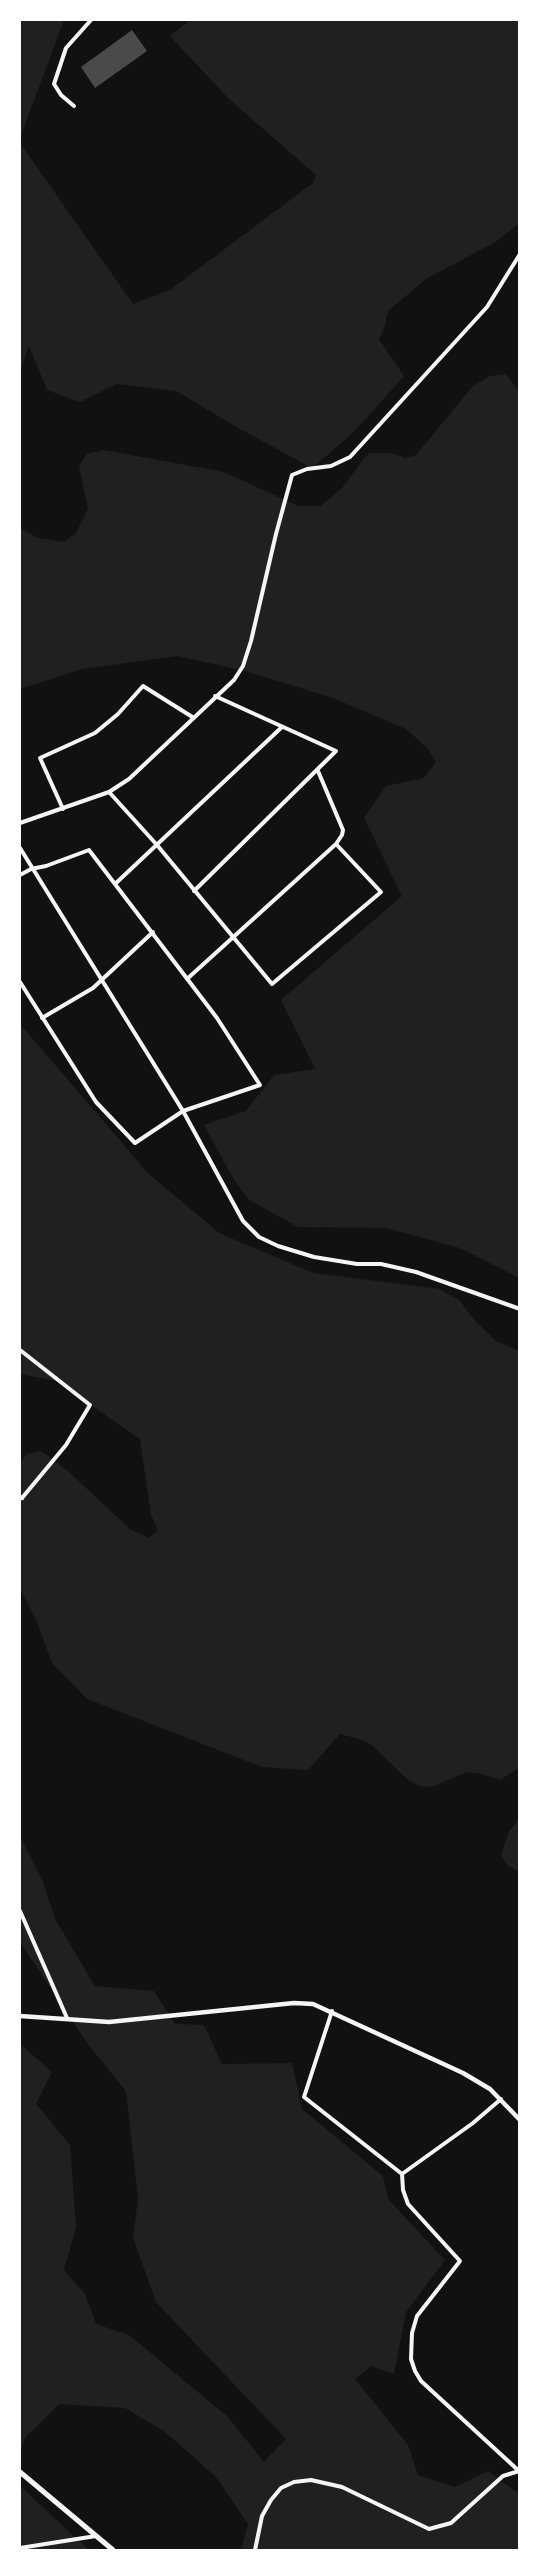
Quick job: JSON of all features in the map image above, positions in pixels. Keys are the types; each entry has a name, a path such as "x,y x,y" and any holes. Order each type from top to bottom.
{"main road":[{"path":"20,2472 113,2550"}],"street":[{"path":"74,106 54,84 66,48 91,20"},
{"path":"20,824 109,792 129,779 234,680 243,666 292,475 331,466 350,457 390,410 487,306 519,254"},
{"path":"63,809 40,758 95,733 118,714 143,686 194,718"},
{"path":"194,891 336,751 215,696"},
{"path":"115,884 282,727"},
{"path":"187,979 336,843 343,830 318,771"},
{"path":"109,792 157,845 272,984 381,892 336,843"},
{"path":"20,848 183,1110 243,1221 259,1237 314,1257 357,1264 393,1266 519,1309"},
{"path":"20,875 31,869 46,866 89,850 218,1018 260,1085 183,1110 135,1143 96,1102 20,982"},
{"path":"42,1018 101,981 153,932"},
{"path":"20,1350 90,1405 66,1445 21,1498"},
{"path":"20,1911 67,2018"},
{"path":"20,2016 109,2022 294,2003 313,2004 463,2073 490,2089 519,2120"},
{"path":"332,2011 304,2097 402,2174 403,2190 408,2204 460,2261 417,2316 412,2333 411,2359 415,2371 421,2381 519,2471"},
{"path":"402,2174 473,2123 501,2099"},
{"path":"255,2550 262,2516 271,2500 281,2488 294,2482 311,2480 342,2487 429,2529 451,2523 503,2475 519,2471"},
{"path":"20,2548 96,2536"}],"shaded area":[{"path":"20,20 64,20 20,138"},
{"path":"190,20 519,20 519,223 497,241 426,279 388,311 379,339 404,376 352,434 312,468 176,391 117,384 80,402 47,390 29,346 20,371 20,143 133,304 170,290 313,183 316,175 228,98 170,36"},
{"path":"506,374 520,392 519,1278 460,1248 386,1228 298,1227 249,1200 233,1178 204,1125 246,1111 274,1075 315,1069 281,1000 402,896 364,818 386,786 424,778 436,762 427,748 406,729 333,698 245,671 178,656 82,669 20,689 20,528 38,538 64,542 76,533 88,509 79,466 87,454 103,450 224,472 298,506 321,506 343,487 370,453 392,453 405,458 416,455 473,386 490,376"},
{"path":"20,1024 148,1173 219,1233 313,1273 440,1289 460,1301 474,1320 496,1341 519,1351 520,1767 500,1780 466,1772 434,1786 422,1787 409,1781 373,1746 363,1740 340,1734 308,1770 262,1767 87,1699 52,1663 36,1620 20,1589 20,1462 27,1454 41,1451 69,1472 130,1529 149,1538 158,1530 151,1515 140,1439 56,1381 20,1374"},
{"path":"519,1819 519,1872 507,1865 501,1855 509,1831"},
{"path":"20,1836 42,1879 55,1919 95,1986 154,1991 175,2024 204,2025 222,2064 292,2063 302,2109 383,2176 388,2199 445,2260 406,2312 394,2374 371,2366 355,2379 408,2445 418,2475 455,2487 488,2471 519,2494 519,2550 241,2550 248,2524 216,2477 164,2431 125,2408 59,2404 26,2437 20,2451 20,2044 52,2072 36,2104 70,2145 76,2227 64,2270 85,2294 96,2324 129,2335 227,2416 264,2462 286,2439 156,2302 133,2238 138,2199 126,2091 87,2043 20,1942"},
{"path":"20,2486 89,2550 20,2550"}],"building":[{"path":"132,30 147,51 95,88 81,67"}]}
